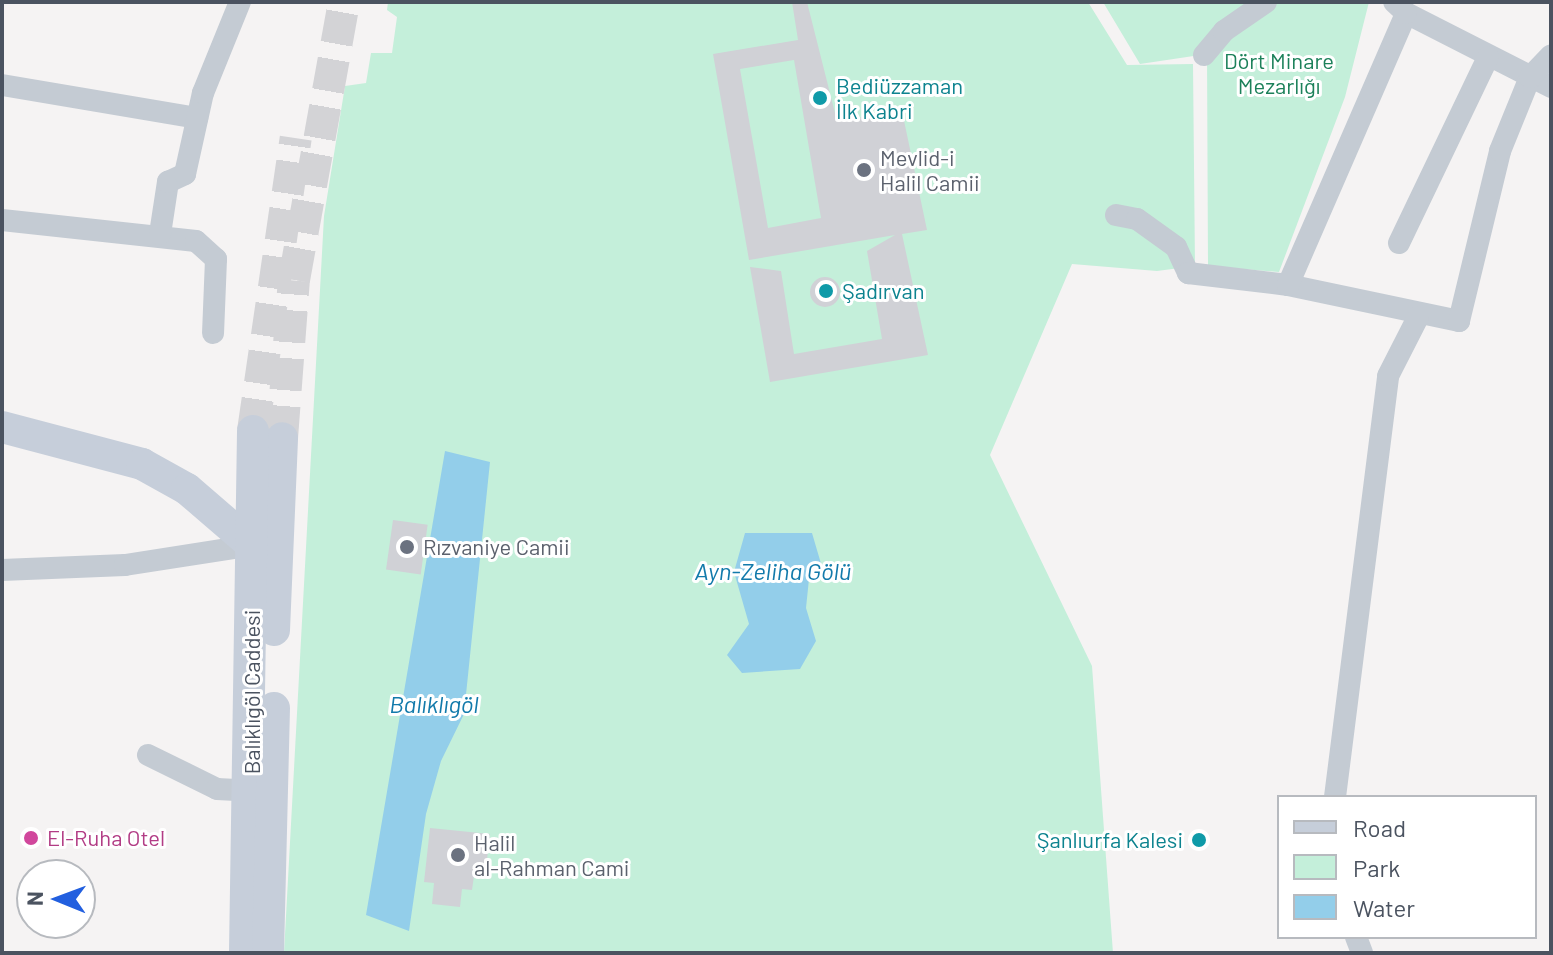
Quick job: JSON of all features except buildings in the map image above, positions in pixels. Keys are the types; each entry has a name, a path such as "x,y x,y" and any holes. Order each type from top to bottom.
{"main road":[{"path":"2,427 142,464 187,489 252,545"},
{"name":"Balıklıgöl Caddesi","path":"245,953 251,791 252,545 267,434 268,953"}],"street":[{"path":"160,234 168,182 185,174 197,118 240,2"},
{"path":"1204,55 1224,31 1266,2"},
{"path":"1288,285 1400,7 1488,57 1551,87"},
{"path":"1116,215 1137,219 1176,247 1188,273 1288,285 1418,317 1459,321 1500,151 1530,77 1551,55"},
{"path":"1399,243 1488,57"},
{"path":"2,85 197,118"},
{"path":"2,220 160,234 196,241 216,259 213,333"},
{"path":"1335,795 1388,376 1418,317"},
{"path":"2,570 125,565 252,545"},
{"path":"148,755 217,789 251,791"}],"green space":[{"path":"388,2 1088,2 1127,65 1193,64 1195,266 1157,271 1072,264 990,455 1092,666 1113,953 284,953 324,216 345,86 366,83 371,53 392,53 397,17 387,10"},
{"name":"Dört Minare Mezarlığı","path":"1103,2 1369,2 1345,97 1279,272 1208,266 1207,54 1140,64"}],"water":[{"name":"Balıklıgöl","path":"445,451 490,462 464,714 441,761 426,814 409,931 366,915"},
{"name":"Ayn-Zeliha Gölü","path":"745,533 812,533 822,567 809,579 806,608 816,641 800,669 742,673 727,655 749,624 734,572"}],"tunnel":[{"path":"282,438 294,280 344,2"},
{"path":"253,431 296,138"}],"place":[{"name":"Bediüzzaman İlk Kabri","path":"820,98"},
{"name":"Mevlid-i Halil Camii","path":"864,170"},
{"name":"Şadırvan","path":"826,291"},
{"name":"Rızvaniye Camii","path":"407,547"},
{"name":"El-Ruha Otel","path":"31,838"},
{"name":"Şanlıurfa Kalesi","path":"1199,840"},
{"name":"Halil al-Rahman Cami","path":"458,855"}]}
